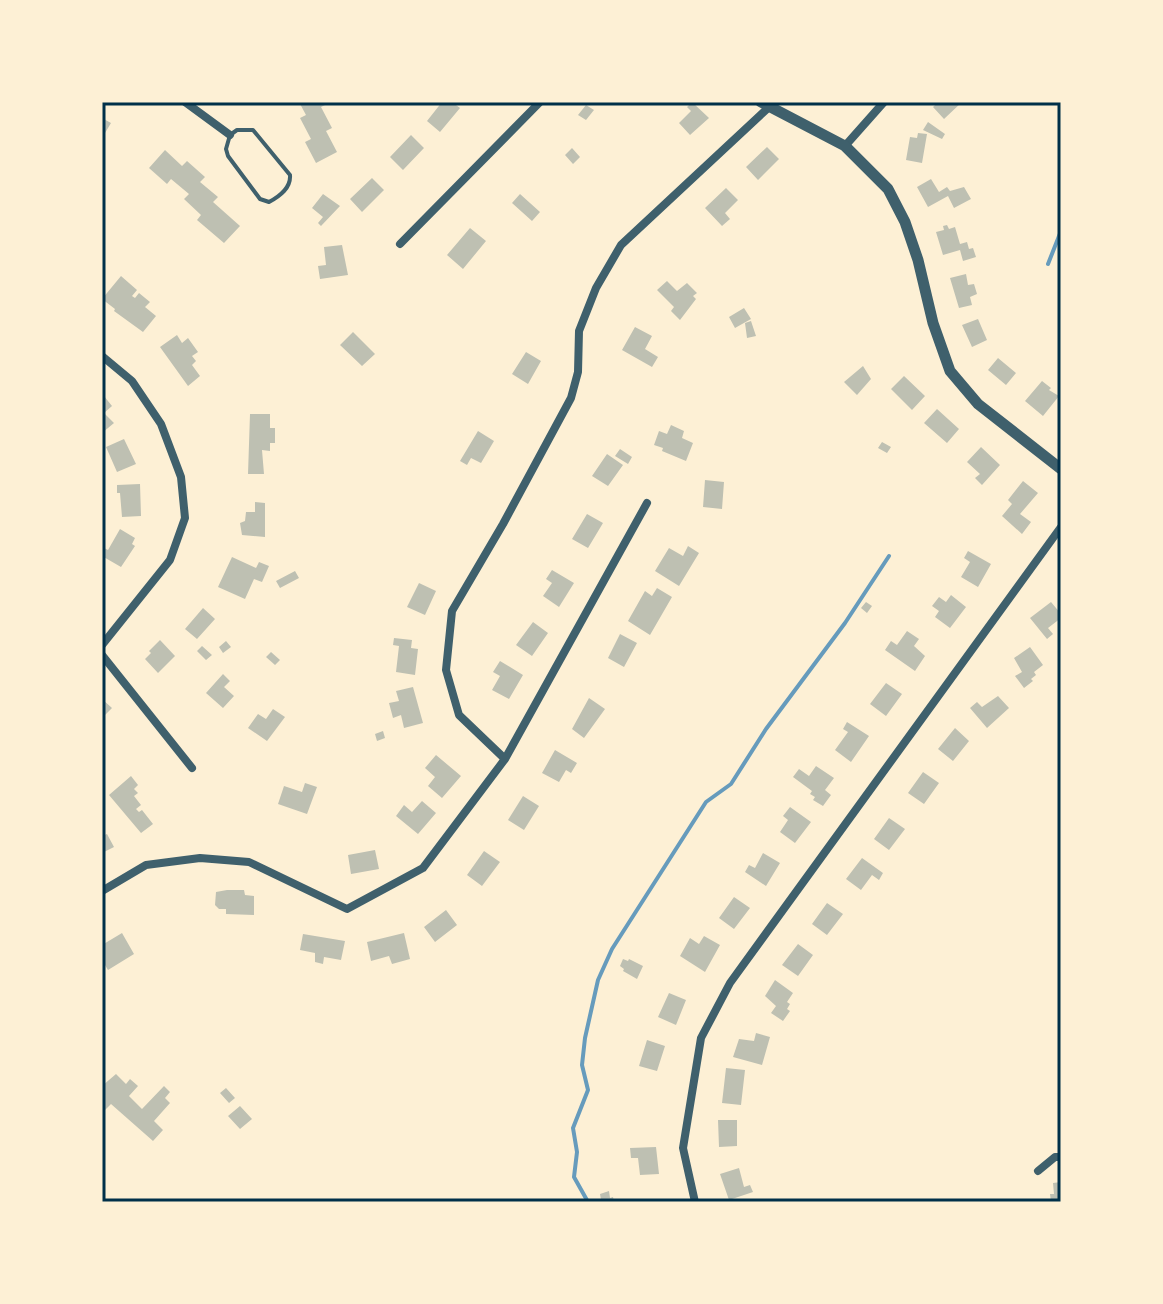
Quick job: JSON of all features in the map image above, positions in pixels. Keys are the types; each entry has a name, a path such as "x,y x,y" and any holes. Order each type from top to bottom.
{"street":[{"path":"185,102 230,135"},
{"path":"400,244 540,102"},
{"path":"845,146 884,102"},
{"path":"505,759 459,715 446,670 452,611 571,398 578,372 579,331 596,288 621,245 765,105 845,146 888,189 905,222 918,260 933,323 950,371 978,404 1061,469"},
{"path":"102,356 132,381 161,424 181,477 185,518 170,560 102,645"},
{"path":"102,891 146,865 200,858 249,862 347,909 423,868 505,759 647,503"},
{"path":"695,1202 683,1148 698,1054 701,1038 730,983 1061,527"},
{"path":"102,655 192,768"},
{"path":"1038,1171 1055,1157 1061,1157"}],"lane":[{"path":"237,130 253,130 290,175 290,181 281,195 269,202 260,199 228,156 226,149 230,135 237,130"}],"building":[{"path":"299,102 327,104 321,107 332,128 326,131 337,152 316,163 305,142 311,139 300,118 306,115"},
{"path":"442,102 452,102 460,108 440,132 427,121"},
{"path":"692,102 709,118 690,135 679,123 691,111 687,107"},
{"path":"938,102 962,102 944,119 933,107"},
{"path":"586,105 594,110 586,120 578,115"},
{"path":"102,118 111,123 102,138"},
{"path":"928,122 945,134 942,139 923,130"},
{"path":"918,133 927,134 922,163 906,160 910,137 917,138"},
{"path":"411,135 424,148 403,170 390,157"},
{"path":"767,147 779,159 758,180 746,167"},
{"path":"572,148 580,157 573,164 565,155"},
{"path":"165,150 182,166 187,161 205,177 200,182 218,197 213,202 240,226 224,243 197,220 201,215 184,199 189,194 171,179 167,184 149,168"},
{"path":"372,178 384,190 362,212 350,199"},
{"path":"931,179 939,192 947,187 950,191 964,187 971,199 954,208 948,196 928,207 917,187"},
{"path":"726,188 738,200 725,213 730,219 722,226 705,208"},
{"path":"323,194 340,206 321,226 318,223 323,217 312,208"},
{"path":"520,194 540,212 532,221 512,203"},
{"path":"947,225 949,229 955,227 960,244 967,242 976,257 963,261 960,250 943,255 936,232 944,230 943,226"},
{"path":"470,228 486,241 463,269 447,255"},
{"path":"342,245 348,275 320,279 318,266 326,265 324,247"},
{"path":"966,274 968,285 974,284 977,294 970,297 972,305 959,308 950,278"},
{"path":"121,276 137,290 132,296 135,298 139,293 150,302 145,307 156,316 143,332 102,299"},
{"path":"667,281 677,291 687,283 697,293 680,320 671,311 674,307 657,290"},
{"path":"744,308 751,319 735,328 729,317"},
{"path":"978,319 987,340 972,347 962,325"},
{"path":"751,321 756,336 747,338 745,323"},
{"path":"635,327 652,336 645,349 658,357 652,367 622,350"},
{"path":"353,332 375,354 362,366 340,345"},
{"path":"177,335 182,343 188,338 198,352 192,356 196,361 192,365 200,376 188,386 160,347"},
{"path":"526,352 541,361 528,384 512,374"},
{"path":"998,358 1016,373 1006,385 988,370"},
{"path":"863,366 871,379 857,395 844,382"},
{"path":"904,376 925,396 912,410 891,389"},
{"path":"1042,381 1059,396 1043,416 1025,401"},
{"path":"104,396 112,406 104,413 114,423 102,433"},
{"path":"937,409 959,429 947,443 924,423"},
{"path":"250,414 270,414 270,428 275,428 275,443 270,443 270,451 262,450 264,474 248,474"},
{"path":"671,425 684,431 682,438 693,443 686,461 654,445 659,431 667,434"},
{"path":"478,431 494,441 481,463 471,458 467,465 460,461"},
{"path":"124,439 136,464 117,472 106,447"},
{"path":"882,442 891,447 887,453 878,448"},
{"path":"981,447 1000,465 982,485 975,478 980,474 967,462"},
{"path":"620,449 632,457 628,464 615,456"},
{"path":"607,454 623,465 608,486 592,476"},
{"path":"705,480 724,482 722,509 703,507"},
{"path":"1023,481 1038,493 1020,514 1031,522 1022,534 1002,516 1012,504 1008,500"},
{"path":"140,484 141,516 122,517 117,485"},
{"path":"255,502 265,503 265,537 242,535 240,523 245,521 246,512 255,512"},
{"path":"587,514 603,523 588,548 572,539"},
{"path":"120,529 135,538 132,544 135,546 121,567 102,556 104,548 108,550"},
{"path":"688,546 699,553 679,586 655,571 669,548 683,556"},
{"path":"968,551 991,564 978,587 961,577 970,562 964,558"},
{"path":"232,557 256,568 259,562 269,566 262,582 254,579 245,599 218,587"},
{"path":"552,570 574,583 559,607 543,596 552,583 546,579"},
{"path":"295,571 299,578 280,588 276,581"},
{"path":"419,583 436,591 425,615 407,607"},
{"path":"657,588 672,597 650,635 628,621 645,591 652,596"},
{"path":"951,595 966,607 950,628 935,617 939,611 932,606 939,597 946,602"},
{"path":"866,602 872,606 867,613 861,608"},
{"path":"1051,602 1061,618 1048,628 1053,634 1047,639 1030,618"},
{"path":"203,608 215,619 197,639 185,629"},
{"path":"533,622 548,633 532,656 516,645"},
{"path":"907,631 919,639 914,646 925,656 915,671 885,650 891,641 897,645"},
{"path":"620,634 637,643 624,667 608,658"},
{"path":"394,638 412,640 411,648 418,649 415,675 396,672 399,646 393,645"},
{"path":"160,640 175,656 158,673 145,659"},
{"path":"226,641 231,647 223,653 219,647"},
{"path":"202,646 212,655 206,660 197,651"},
{"path":"1030,647 1043,665 1034,672 1033,681 1024,688 1015,676 1022,672 1014,658"},
{"path":"271,652 280,660 275,665 266,657"},
{"path":"500,661 523,675 509,699 492,690 500,676 493,672"},
{"path":"223,674 230,681 224,687 234,696 223,708 206,693"},
{"path":"886,683 902,694 886,716 870,704"},
{"path":"413,687 423,723 404,728 401,715 393,718 389,703 399,701 396,691"},
{"path":"998,696 1009,708 987,728 970,708 977,702 982,707"},
{"path":"589,698 605,709 584,738 572,729"},
{"path":"102,699 112,708 102,718"},
{"path":"273,709 285,717 267,741 248,728 258,714 266,719"},
{"path":"847,722 869,736 851,762 835,750 848,732 843,729"},
{"path":"955,728 969,741 953,761 938,749"},
{"path":"383,731 385,738 377,741 375,734"},
{"path":"555,750 577,763 571,773 566,770 559,782 542,773"},
{"path":"436,755 461,776 442,798 428,786 435,777 425,768"},
{"path":"816,766 834,778 825,790 831,795 823,806 813,800 812,791 793,777 799,769 809,776"},
{"path":"923,772 939,783 924,804 908,793"},
{"path":"131,776 138,785 134,789 138,793 134,796 141,805 136,809 139,812 142,810 153,824 141,833 109,795"},
{"path":"305,783 317,787 307,814 278,804 284,786 302,792"},
{"path":"523,796 539,806 524,830 508,820"},
{"path":"422,801 436,813 418,834 396,816 404,805 412,812"},
{"path":"790,807 811,822 795,843 780,832 788,820 783,816"},
{"path":"889,818 905,829 889,850 874,839"},
{"path":"107,834 114,847 102,853 102,836"},
{"path":"375,850 379,869 351,874 348,855"},
{"path":"484,851 500,862 482,886 467,875"},
{"path":"763,853 780,863 766,886 745,872 749,865 755,868"},
{"path":"862,858 883,873 879,880 872,875 861,890 846,879"},
{"path":"244,890 245,895 254,896 254,915 226,914 226,909 219,909 215,905 216,892"},
{"path":"734,897 750,908 734,929 719,918"},
{"path":"827,903 843,914 827,935 812,924"},
{"path":"446,910 457,925 435,942 424,927"},
{"path":"122,933 134,954 108,970 102,960 102,945"},
{"path":"404,933 410,959 392,964 389,956 371,961 367,942"},
{"path":"303,934 345,941 341,960 324,957 323,964 315,962 315,953 300,950"},
{"path":"704,936 720,945 705,972 680,956 690,938 699,944"},
{"path":"798,944 813,955 798,976 782,965"},
{"path":"623,959 643,966 637,979 623,971 620,966"},
{"path":"775,980 793,993 787,1002 790,1011 783,1021 771,1013 776,1006 765,996"},
{"path":"669,993 686,1000 676,1025 658,1017"},
{"path":"756,1033 770,1037 762,1065 733,1057 739,1039 754,1041"},
{"path":"647,1040 665,1046 657,1071 639,1066"},
{"path":"726,1068 745,1070 741,1105 722,1103"},
{"path":"116,1074 126,1084 130,1079 138,1086 129,1096 142,1109 164,1086 170,1092 165,1098 170,1103 154,1121 163,1130 153,1141 111,1104 102,1113 102,1086"},
{"path":"226,1088 235,1098 229,1103 220,1093"},
{"path":"240,1106 252,1119 240,1129 228,1116"},
{"path":"718,1120 737,1120 737,1146 719,1147"},
{"path":"656,1147 659,1174 640,1175 638,1158 631,1158 630,1148"},
{"path":"739,1168 744,1187 750,1185 753,1192 729,1200 720,1174"},
{"path":"1061,1182 1061,1202 1051,1202 1053,1183"},
{"path":"609,1191 614,1202 601,1200 600,1194"}],"waterway":[{"path":"1048,264 1061,231"},
{"path":"588,1202 574,1177 577,1152 573,1128 588,1090 582,1065 585,1038 598,980 612,949 706,802 731,784 766,729 845,623 889,556"}]}
